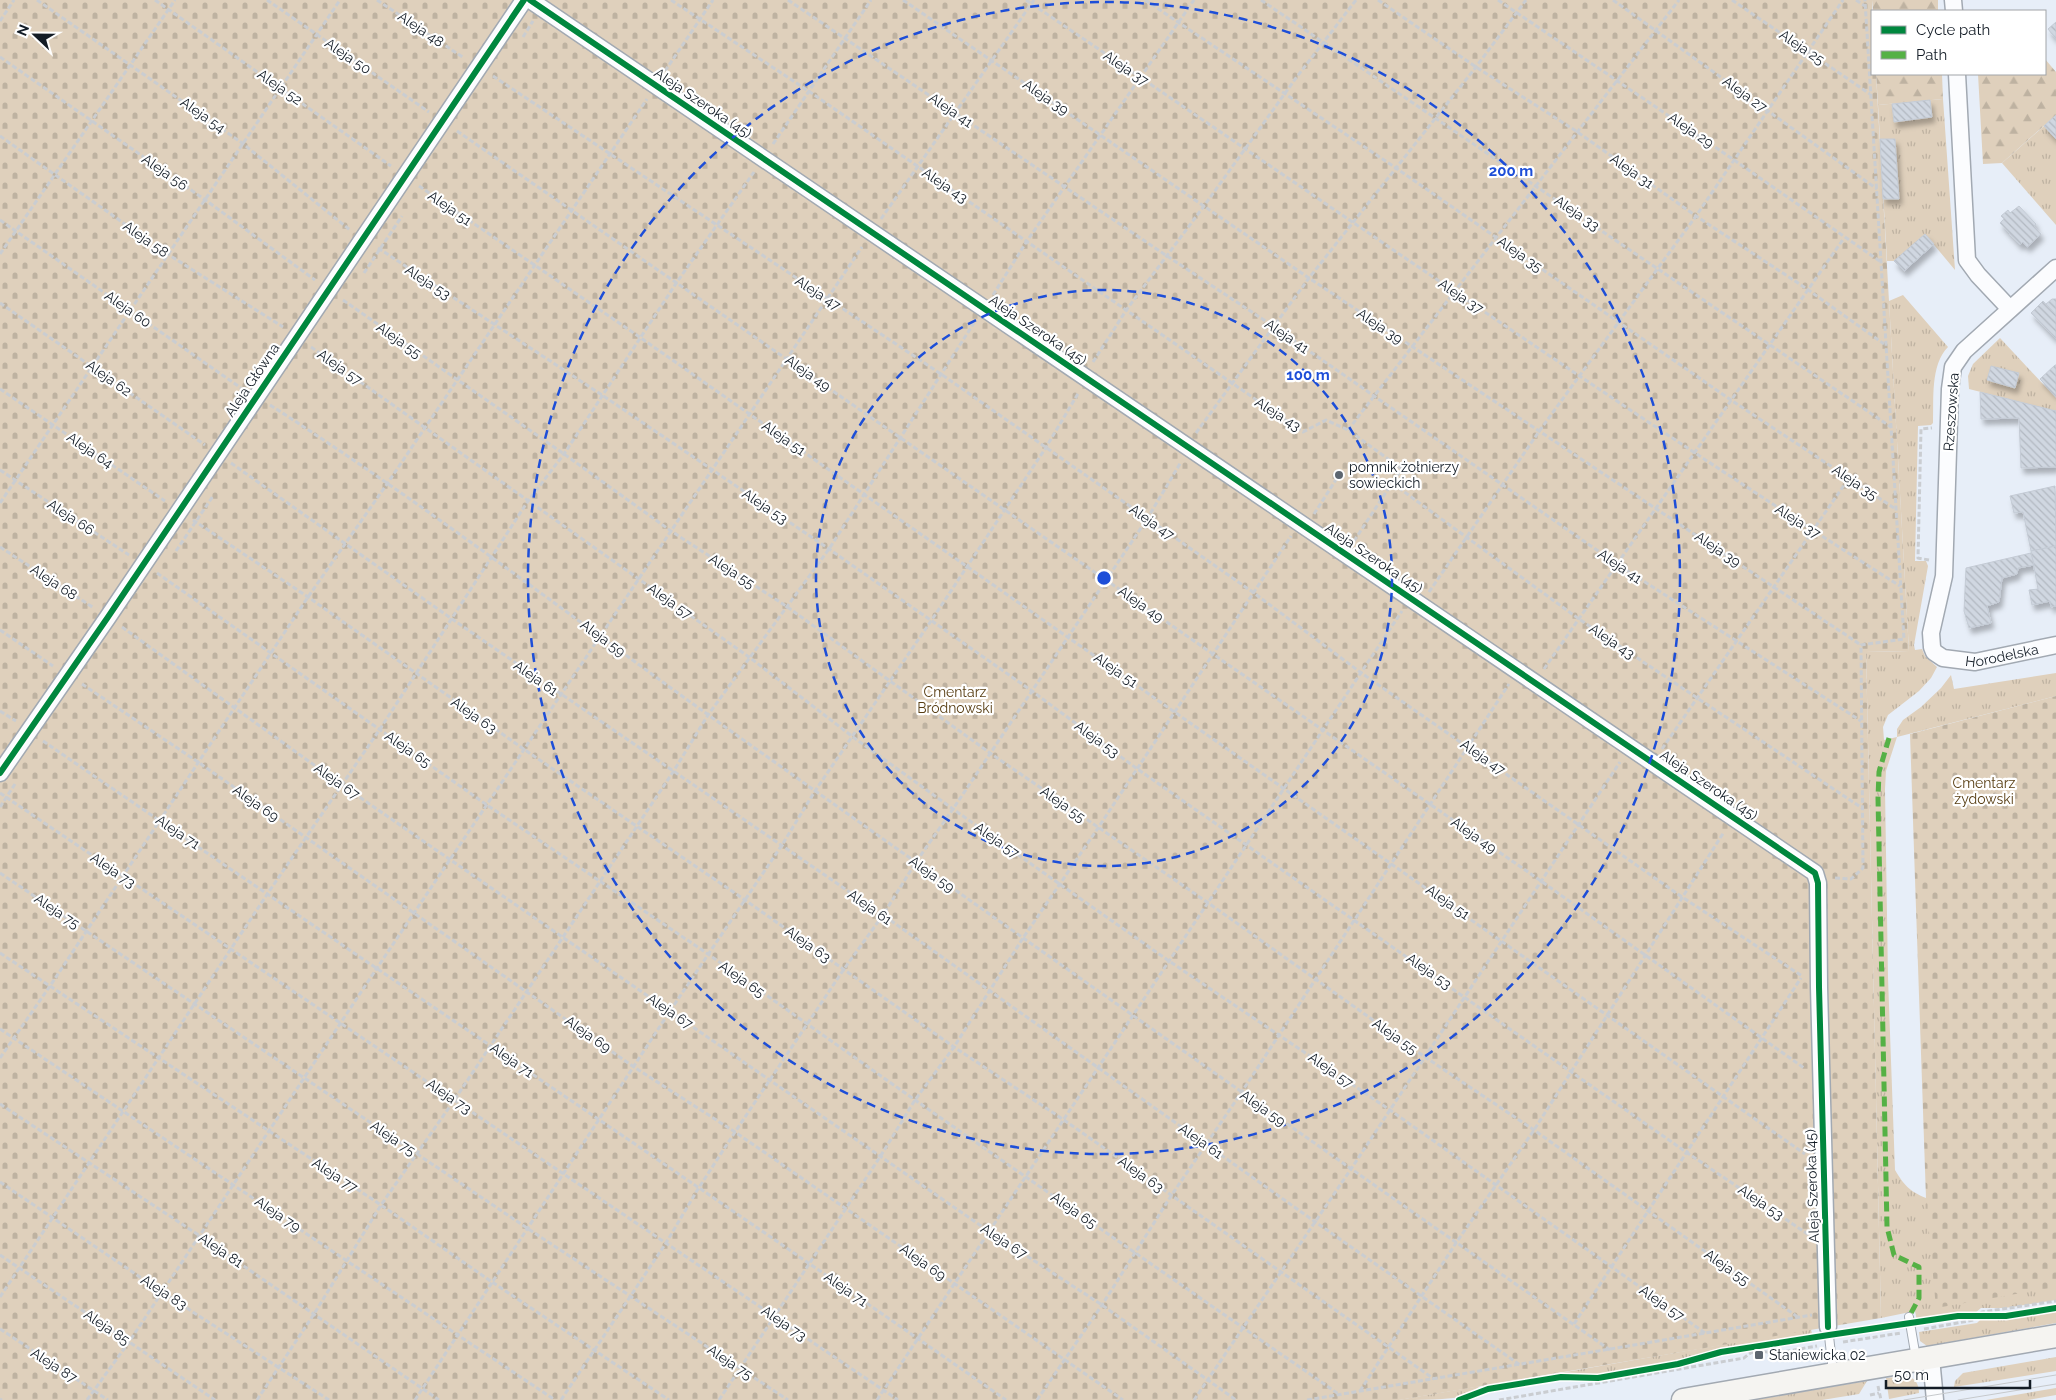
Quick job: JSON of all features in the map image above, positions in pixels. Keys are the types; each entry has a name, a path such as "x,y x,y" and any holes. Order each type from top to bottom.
{"main road":[{"path":"1683,1400 2056,1336"}],"street":[{"name":"Aleja Główna","path":"0,774 23,726 61,672 108,617 405,175 472,63 524,0"},
{"name":"Aleja Szeroka (45)","path":"536,4 1814,873 1818,883 1828,1320"},
{"path":"1957,75 1967,260 1978,275 2010,309"},
{"name":"Rzeszowska","path":"1948,660 1934,652 1931,640 1944,576 1950,389 1953,367 1964,351 2056,268"},
{"name":"Horodelska","path":"1948,660 1975,662 2056,645"},
{"path":"1924,1359 1935,1400"}],"lane":[{"path":"1828,1320 1834,1374"},
{"path":"1910,1324 1924,1359"}],"path":[{"path":"0,21 14,0"},
{"path":"0,254 175,0"},
{"path":"0,504 340,0"},
{"path":"0,1058 50,986 308,596 457,381 713,0"},
{"path":"0,1297 231,948 380,729 528,501 564,454 677,282 810,92 871,0"},
{"path":"257,1400 314,1314 382,1205 491,1046 562,936 673,772 708,715 829,549 1027,242 1194,0"},
{"path":"415,1400 670,1011 782,845 815,791 1046,449 1080,391 1084,376 1127,309 1245,150 1284,94 1356,0"},
{"path":"560,1400 666,1243 735,1132 844,969 883,915 916,862 1147,519 1180,463 1187,446 1309,278 1476,67 1526,0"},
{"path":"1348,430 1678,0"},
{"path":"877,1400 1360,672 1466,538 1540,430 1696,216 1843,0"},
{"path":"1856,0 1865,6"},
{"path":"1814,873 1829,878 1851,879 1863,868 1861,645 1904,639 1865,0"},
{"path":"87,1400 129,1342 270,1132 340,1023 713,470 826,298 1032,2"},
{"path":"1535,682 1844,238"},
{"path":"718,1400 880,1157 915,1100 954,1047 1023,938 1098,828 1136,768 1254,593 1339,475"},
{"path":"1653,762 1849,478"},
{"path":"1346,554 1392,483"},
{"path":"1037,1400 1136,1254 1171,1196 1280,1035 1518,671"},
{"path":"1194,1400 1351,1169 1630,747"},
{"path":"1360,1391 1456,1243 1534,1130 1734,817"},
{"path":"1574,1324 1802,976"},
{"path":"1976,1317 1982,1312 2056,1301"},
{"path":"2014,1315 2056,1308"},
{"path":"1898,1326 1958,1316 2006,1316"},
{"path":"1307,1400 1799,1318 1828,1320"},
{"path":"1499,1400 1744,1358 1751,1352 1768,1350 1774,1353 1871,1338 1910,1324"},
{"path":"1871,1338 1872,1344"},
{"path":"1745,1348 1773,1344"},
{"path":"1585,1378 1607,1376 1700,1358"},
{"path":"1870,1395 1880,1393"}],"green space":[{"name":"Cmentarz Bródnowski","path":"0,0 1872,0 1871,75 1876,75 1909,651 1866,652 1881,1318 1399,1400 0,1400"},
{"path":"1872,0 1938,0 1938,10 1873,10"},
{"path":"2046,60 2056,72 2056,115 2002,163 1983,164 1978,75 2046,75"},
{"path":"1876,75 1942,75 1943,99 1878,105"},
{"path":"1943,99 1955,270 1925,234 1894,261 1887,261 1878,105"},
{"path":"2044,126 2056,139 2056,225 2002,163"},
{"path":"1903,295 1948,347 1938,363 1934,383 1933,423 1931,425 1918,426 1915,561 1926,561 1928,566 1914,645 1915,650 1922,649 1925,656 1937,667 1931,678 1919,691 1888,715 1883,727 1884,740 1897,737 1886,771 1885,789 1888,978 1895,1170 1904,1184 1915,1193 2056,1276 2056,1300 2005,1308 1981,1308 1975,1313 1962,1313 1917,1321 1915,1311 1881,1318 1866,652 1909,651 1889,301"},
{"path":"2000,338 2056,398 2056,411 1969,389 1968,376 1973,364"},
{"path":"2056,673 2056,696 1897,737 1897,729 1903,720 1921,707 1941,688 1951,675 1954,689"},
{"name":"Cmentarz żydowski","path":"2056,696 2056,1287 1936,1308 1926,1198 1910,734"},
{"path":"2056,1310 2056,1323 1927,1346 1920,1341 1919,1332 1977,1323 1981,1319 2004,1319"},
{"path":"1811,1329 1812,1334 1710,1351 1669,1362 1596,1375 1560,1373"},
{"path":"2056,1357 2056,1371 1954,1387 1955,1381 1963,1373"},
{"path":"1905,1376 1916,1382 1919,1393 1889,1399 1886,1378"},
{"path":"1867,1381 1859,1394 1822,1400 1754,1400"},
{"path":"1480,1386 1467,1396 1433,1400 1398,1400"},
{"path":"2056,1388 2056,1395 2028,1400 1986,1400"}],"building":[{"path":"2056,22 2056,39 2048,29"},
{"path":"1930,100 1932,117 1894,122 1892,104"},
{"path":"2056,115 2056,139 2044,126"},
{"path":"1880,139 1895,139 1899,199 1883,199"},
{"path":"2019,206 2036,224 2034,226 2041,234 2027,247 2023,242 2020,245 2000,223 2004,219 2001,216 2008,210 2010,213"},
{"path":"1925,234 1934,244 1904,271 1894,261"},
{"path":"2052,299 2056,299 2056,315 2046,304"},
{"path":"2043,301 2056,315 2056,339 2031,313"},
{"path":"2056,365 2056,395 2040,379"},
{"path":"1991,366 2019,373 2015,388 1987,380"},
{"path":"1980,392 2056,411 2056,467 2021,468 2019,418 1981,419"},
{"path":"2055,486 2056,546 2031,551 2023,512 2014,513 2010,496"},
{"path":"2056,546 2056,606 2051,607 2050,601 2032,605 2029,590 2038,589 2031,551"},
{"path":"2031,553 2034,565 2018,568 2017,574 2002,578 1999,602 1987,606 1991,623 1969,628 1964,611 1966,568"}],"tram line":[{"path":"1904,1400 2056,1375"},
{"path":"1958,1400 2056,1384"}],"marked path":[{"path":"1889,738 1879,772 1878,798 1887,1227 1894,1255 1919,1267 1919,1298 1909,1317"}],"cycle path":[{"path":"0,773 108,617 524,0"},
{"path":"530,0 1815,873 1818,883 1828,1327"},
{"path":"1459,1400 1488,1389 1561,1377 1598,1378 1678,1364 1721,1352 1829,1335 1958,1316 2006,1316 2056,1308"}],"place":[{"name":"pomnik żołnierzy sowieckich","path":"1339,475"},
{"name":"Staniewicka 02","path":"1759,1355"}]}
